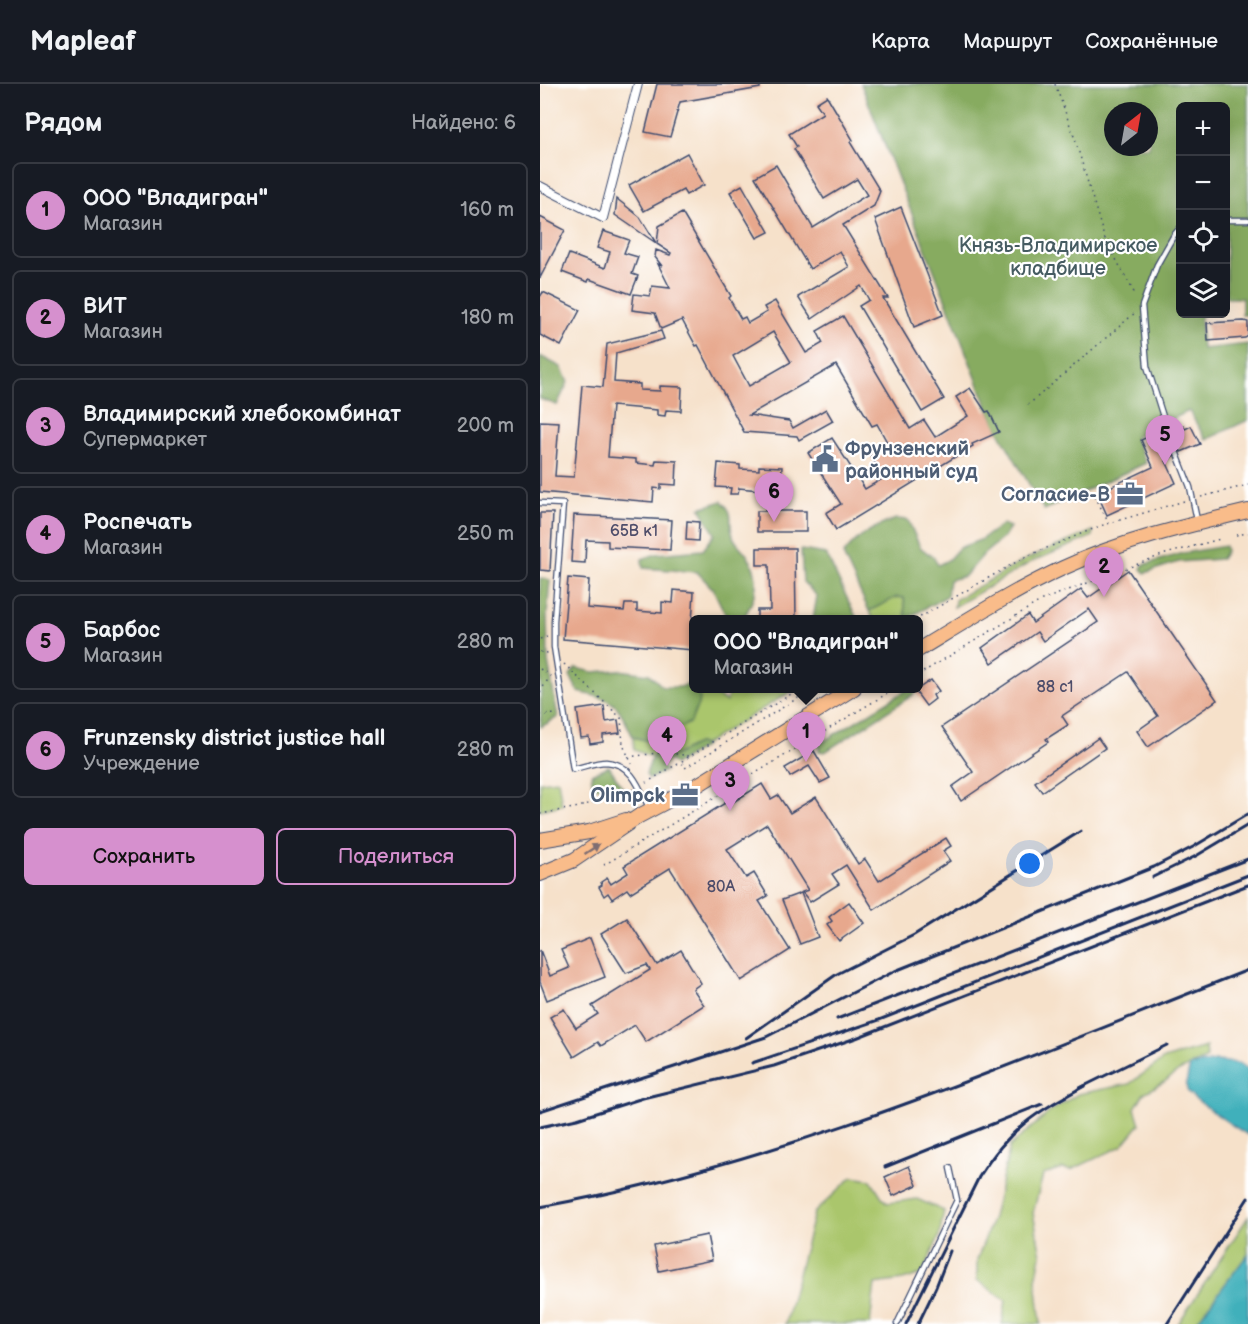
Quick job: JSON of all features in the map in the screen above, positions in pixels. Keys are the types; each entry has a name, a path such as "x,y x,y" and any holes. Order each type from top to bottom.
{"main road":[{"path":"923,647 985,609 1063,568 1111,549 1198,523 1248,511"},
{"path":"540,874 574,860 644,813 696,786 846,693"},
{"path":"540,840 589,832 644,813"}],"street":[{"path":"540,186 603,218 638,84"}],"lane":[{"path":"1230,220 1248,220"},
{"path":"1176,233 1157,265 1142,306 1147,366 1193,498 1198,523"},
{"path":"540,503 563,504 554,621 555,654 573,769 606,762 631,772 639,787 644,813"},
{"path":"897,1324 957,1200 950,1168"}],"path":[{"path":"1028,405 1142,306 1104,237 1075,140 1055,84"},
{"path":"923,615 1024,557 1109,523 1193,498 1248,485"},
{"path":"1095,496 1109,523"},
{"path":"1236,535 1248,533"},
{"path":"923,672 1042,600 1162,555 1220,539"},
{"path":"555,654 621,718 623,745 627,757 665,752 691,756"},
{"path":"540,669 549,675 558,674"},
{"path":"540,692 549,675"},
{"path":"540,814 579,807 639,787 793,693"},
{"path":"681,762 685,768 806,693"},
{"path":"603,865 888,693"},
{"path":"540,715 564,713"},
{"path":"716,741 720,747"},
{"path":"703,797 706,803"}],"green space":[{"name":"Князь-Владимирское кладбище","path":"861,84 1248,84 1248,315 1242,315 1242,298 1230,298 1230,102 1176,102 1176,318 1200,318 1202,349 1248,344 1248,420 1206,440 1189,411 1135,437 1146,463 1044,510 999,432"},
{"path":"540,356 561,367 568,382 557,405 540,399"},
{"path":"722,501 729,511 734,539 752,563 756,579 755,594 745,615 726,615 713,589 697,572 643,568 642,559 656,554 703,550 715,534 700,508"},
{"path":"896,519 908,520 920,547 934,558 938,565 948,560 959,548 980,540 1003,524 1010,527 1003,538 984,554 965,576 949,580 947,596 913,615 906,615 904,598 897,597 869,611 843,555 866,532"},
{"path":"1093,531 1093,536 1031,562 954,607 955,600 1027,559"},
{"path":"1225,546 1226,551 1221,559 1179,562 1145,573 1141,569 1143,565 1183,553"},
{"path":"801,550 826,554 855,615 814,615 817,596 803,582"},
{"path":"540,578 550,580 547,616 548,662 558,717 541,727"},
{"path":"897,596 904,598 906,615 871,615 869,611"},
{"path":"576,668 593,672 619,670 649,674 663,687 680,687 689,684 689,693 698,693 700,699 691,722 653,742 633,737 623,716 614,704 578,692 570,675"},
{"path":"698,693 712,693 727,702 728,693 788,693 703,745 699,743 675,755 652,757 634,750 633,737 653,742 700,699"},
{"path":"902,693 915,693 825,752 819,751 819,744"},
{"path":"699,743 705,746 674,765 670,760 661,766 665,771 649,779 646,774 652,757 675,755"},
{"path":"609,766 624,790 607,795 600,787 593,788 591,774"},
{"path":"558,780 562,805 540,810 540,782"},
{"path":"1206,1047 1207,1058 1179,1071 1144,1093 1135,1108 1140,1124 1122,1146 1071,1170 1062,1169 1043,1175 1033,1213 1041,1255 1036,1280 1041,1324 1002,1324 1006,1300 977,1280 977,1260 993,1217 1010,1146 1052,1110 1078,1094 1129,1084 1164,1059"},
{"path":"852,1177 871,1180 888,1203 917,1199 944,1211 939,1237 922,1274 903,1280 875,1284 870,1324 785,1324 814,1213"},
{"path":"1248,1217 1248,1254 1195,1324 1178,1324"}],"water":[{"path":"1216,1061 1238,1063 1248,1069 1248,1135 1204,1106 1187,1090 1190,1066"},
{"path":"1248,1254 1248,1324 1195,1324"}],"building":[{"path":"657,84 760,84 760,88 680,102 670,137 645,132"},
{"path":"827,96 853,140 850,142 880,191 874,206 843,225 888,298 883,298 944,399 922,412 859,306 869,300 861,286 812,319 798,297 849,267 840,251 810,269 755,177 776,165 813,228 867,195 857,179 824,199 794,149 797,147 789,134 823,113 816,103"},
{"path":"687,153 704,185 686,195 683,190 644,211 629,185"},
{"path":"742,185 769,232 757,238 730,192"},
{"path":"617,199 640,217 656,243 615,215"},
{"path":"901,207 943,315 914,327 875,219"},
{"path":"682,213 731,296 729,298 741,319 745,317 748,323 767,312 764,307 775,301 806,353 823,343 817,331 843,316 910,429 924,420 935,437 968,416 956,397 970,388 986,412 989,411 999,432 972,444 973,446 836,530 826,513 841,504 808,453 832,438 865,489 884,478 869,453 887,442 877,424 872,426 836,365 749,415 789,421 793,428 826,409 833,421 799,440 797,436 744,432 698,345 696,346 682,320 661,329 655,313 632,310 634,294 650,296 652,286 670,288 658,264 662,266 655,257 656,250 670,255 671,253 657,244 659,226","holes":["773,332 791,362 749,386 733,356"]},
{"path":"540,217 565,230 540,278"},
{"path":"603,231 629,240 624,253 638,257 632,274 638,276 631,294 562,272 569,254 605,268 610,252 597,248"},
{"path":"543,292 580,310 561,346 540,335 540,297"},
{"path":"1248,322 1248,336 1245,338 1208,341 1207,323"},
{"path":"661,331 664,339 616,353 614,382 640,384 640,390 660,391 660,386 682,387 681,411 666,410 665,416 657,415 657,410 612,406 608,457 636,459 636,463 655,465 656,460 677,461 676,485 661,484 661,489 654,488 653,502 540,492 540,421 559,422 555,476 574,477 582,385 603,387 607,344"},
{"path":"1183,426 1185,429 1191,426 1200,444 1181,452 1173,431"},
{"path":"1160,431 1163,436 1165,435 1173,456 1166,461 1176,483 1107,515 1097,493 1153,467 1141,440"},
{"path":"718,463 740,465 740,469 759,470 759,466 782,467 780,492 739,488 738,494 730,494 731,488 716,487"},
{"path":"757,511 806,511 806,532 757,532"},
{"path":"540,513 553,513 550,571 540,570"},
{"path":"574,515 672,520 670,550 608,547 608,541 586,540 585,563 571,562"},
{"path":"687,521 699,522 698,541 686,540"},
{"path":"757,548 795,548 796,615 757,615 757,610 770,610 769,565 757,565"},
{"path":"1128,570 1217,700 1148,747 1137,731 1158,716 1128,672 1062,716 1068,725 1046,739 1048,742 961,801 952,787 973,772 942,727 1098,622 1089,609 1043,641 1037,632 992,663 982,648 1028,615 1033,623 1081,589 1088,598"},
{"path":"568,578 589,580 587,608 624,611 625,604 637,604 637,611 662,613 662,602 673,603 674,590 694,592 692,615 689,615 689,650 563,639"},
{"path":"931,680 939,691 933,695 935,699 926,706 916,693 923,693 923,686"},
{"path":"604,706 606,722 618,720 620,733 603,735 603,742 590,744 589,737 581,738 577,710"},
{"path":"1098,738 1105,748 1042,792 1035,782"},
{"path":"814,751 830,778 820,783 809,766 790,777 785,768"},
{"path":"762,784 771,799 778,795 790,813 816,797 858,864 865,859 879,881 946,838 951,846 943,851 950,861 874,910 846,865 832,874 839,884 810,902 802,892 808,890 767,824 727,849 746,878 754,873 768,896 759,901 790,950 741,981 670,868 630,893 627,889 612,899 608,893 604,896 599,887 602,885 601,882 607,878 611,884 628,873 624,866 733,798 730,804"},
{"path":"801,893 818,937 800,944 782,900"},
{"path":"849,902 864,923 839,941 827,925 832,921 829,917"},
{"path":"627,918 657,965 681,950 701,983 693,989 704,1005 646,1042 635,1025 601,1046 598,1042 574,1057 550,1017 564,1009 576,1028 598,1014 592,1006 650,970 647,965 626,973 601,934"},
{"path":"590,938 605,977 547,1000 540,982 540,950 550,976 569,968 561,950"},
{"path":"909,1166 917,1185 893,1196 885,1177"},
{"path":"707,1235 712,1260 659,1271 654,1246"}],"railway":[{"path":"540,1111 766,1037 895,971 1154,867 1248,814"},
{"path":"1153,877 1196,856 1248,825"},
{"path":"746,1038 837,974 914,935 1081,831"},
{"path":"837,1019 1248,859"},
{"path":"752,1063 879,1020 1248,875"},
{"path":"540,1127 577,1119 643,1098 774,1066 856,1038 1248,885"},
{"path":"540,1207 632,1188 811,1137 987,1073 1248,970"},
{"path":"1078,1089 1167,1045"},
{"path":"906,1324 979,1177 990,1160 1013,1133 1025,1123 1086,1085"},
{"path":"885,1167 1042,1104"},
{"path":"1167,1324 1248,1198"},
{"path":"918,1324 950,1251"}],"place":[{"name":"Фрунзенский районный суд","path":"825,459"},
{"name":"Барбос","path":"1165,465"},
{"name":"Согласие-В","path":"1130,494"},
{"name":"Frunzensky district justice hall","path":"774,522"},
{"name":"ВИТ","path":"1104,597"},
{"name":"ООО \"Владигран\"","path":"806,762"},
{"name":"Роспечать","path":"667,766"},
{"name":"Olimpck","path":"685,795"},
{"name":"Владимирский хлебокомбинат","path":"730,811"}]}
